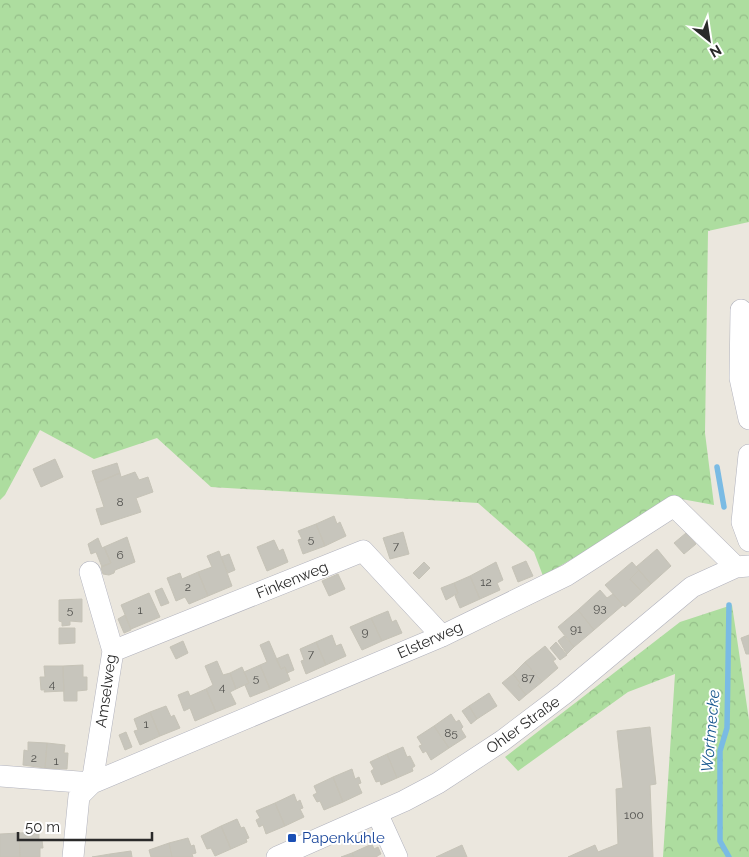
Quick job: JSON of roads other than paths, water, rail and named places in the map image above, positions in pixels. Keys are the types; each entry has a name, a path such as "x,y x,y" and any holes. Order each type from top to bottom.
{"street":[{"path":"742,310 740,378 749,419"},
{"path":"749,455 742,522 749,541"},
{"name":"Elsterweg","path":"92,783 442,636 567,575 674,506 742,566"},
{"name":"Finkenweg","path":"113,651 363,552 442,636"},
{"name":"Ohler Straße","path":"277,857 404,801 438,783 502,741 564,694 692,587 742,566"},
{"name":"Amselweg","path":"73,857 79,796 92,783 113,651 90,572"},
{"path":"0,776 92,783"},
{"path":"377,813 397,857"}],"waterway":[{"name":"Wortmecke","path":"717,467 724,507"},
{"name":"Wortmecke","path":"729,605 727,728 720,751 720,841 729,857"}],"place":[{"name":"Papenkuhle","path":"292,838"}]}
